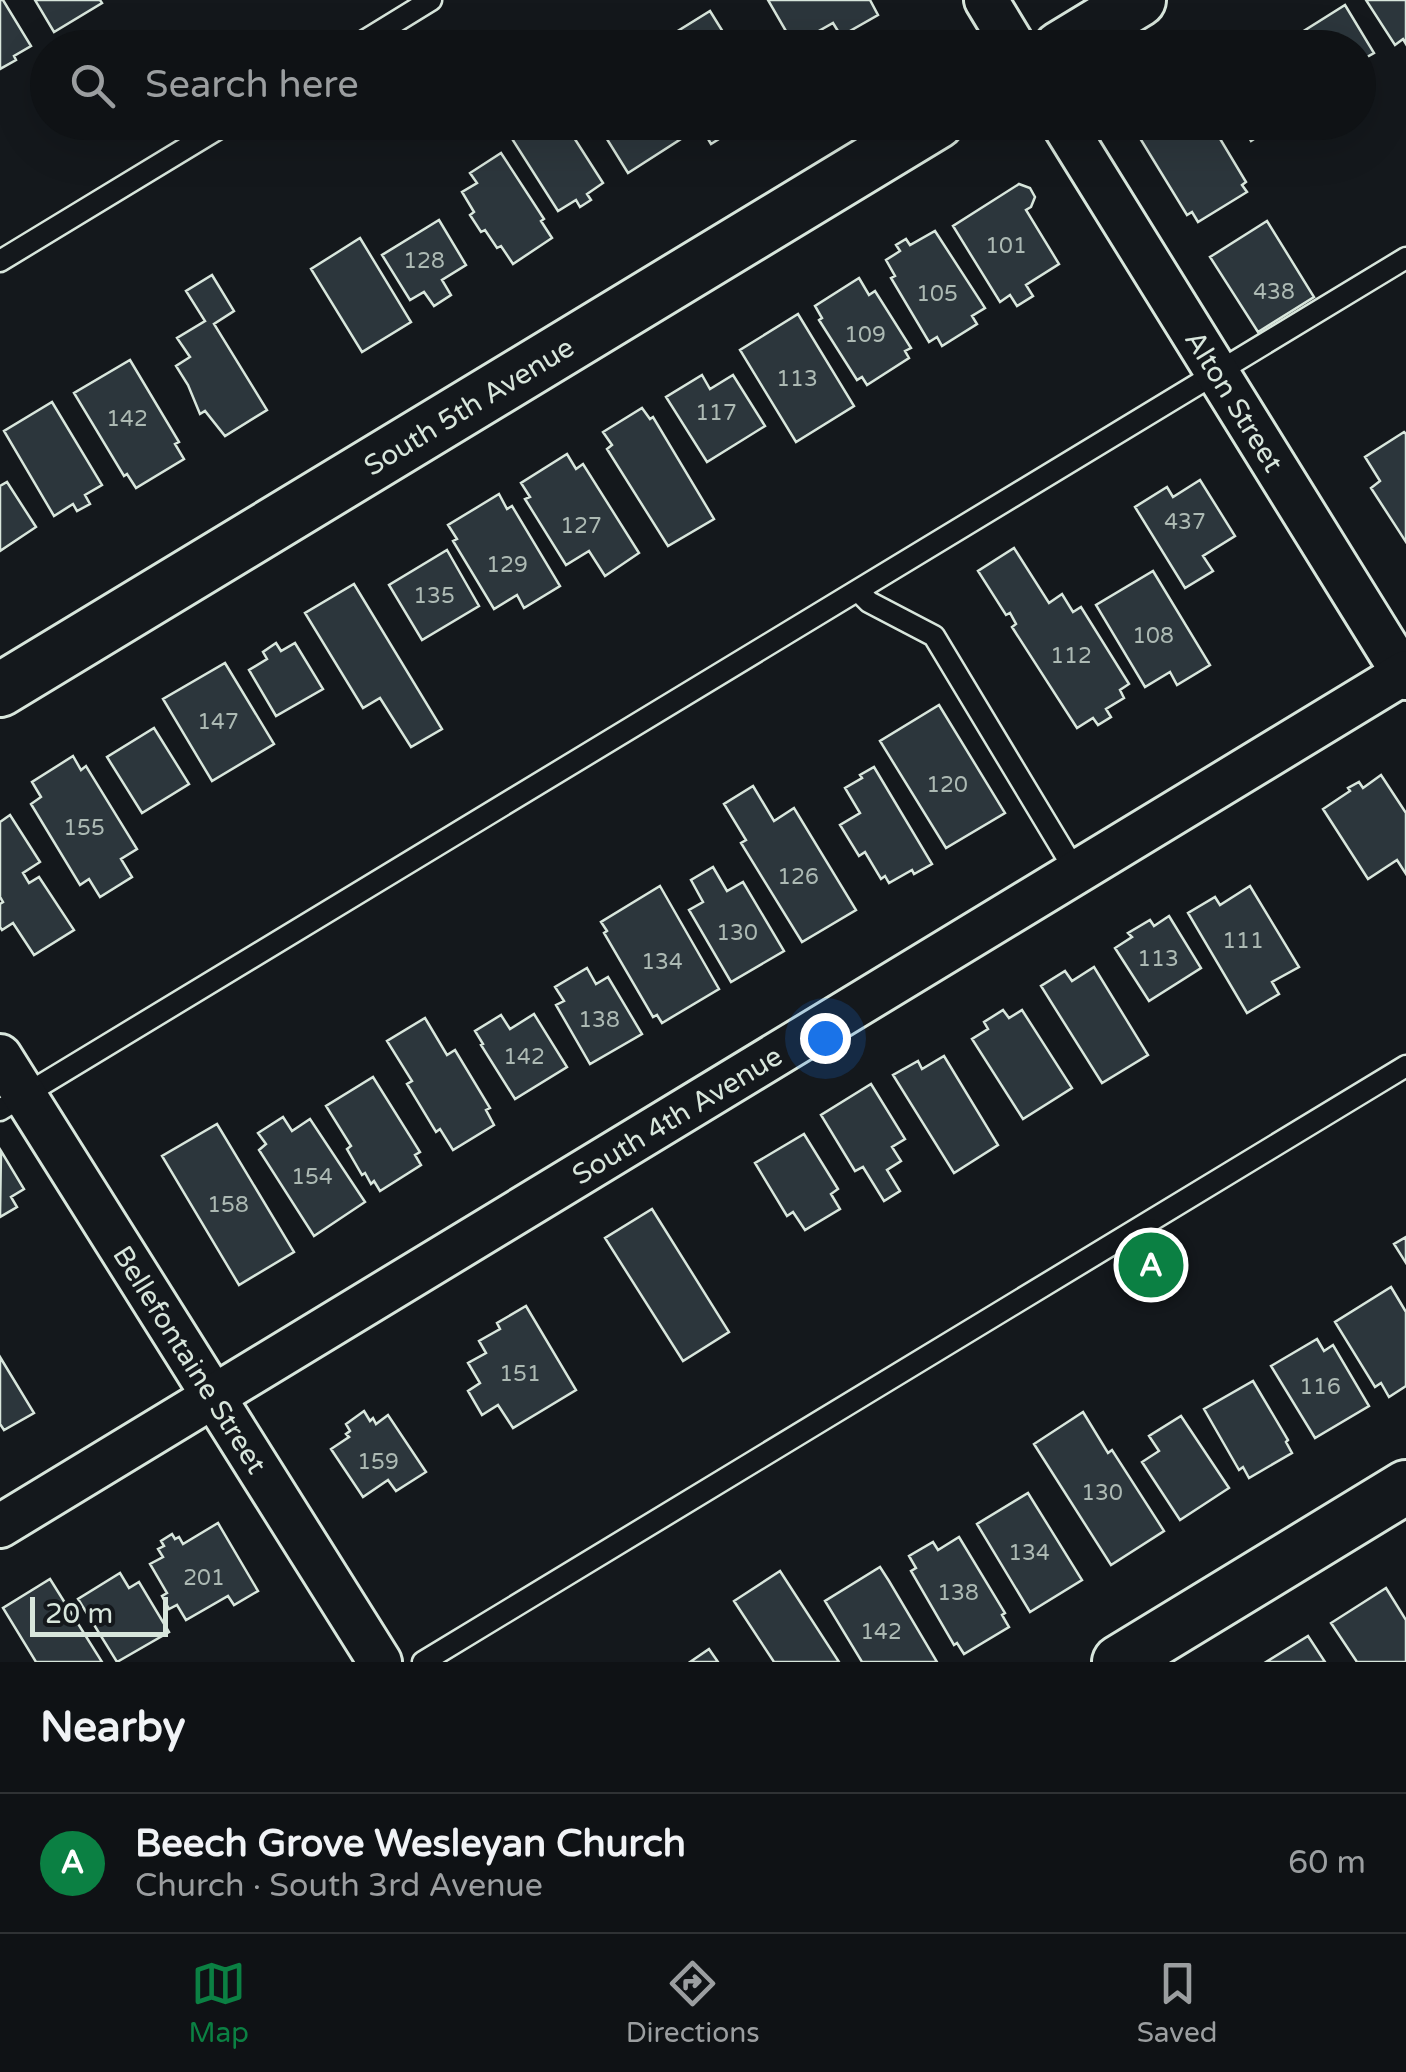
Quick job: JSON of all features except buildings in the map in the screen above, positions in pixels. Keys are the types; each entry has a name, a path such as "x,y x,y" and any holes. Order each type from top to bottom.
{"street":[{"path":"986,0 1004,30"},
{"path":"1089,30 1138,0"},
{"name":"South 5th Avenue","path":"0,690 906,140"},
{"name":"Alton Street","path":"1073,140 1405,674"},
{"name":"South 4th Avenue","path":"0,1526 1405,674"},
{"name":"Bellefontaine Street","path":"0,1056 12,1103 215,1396 380,1662"},
{"path":"1119,1662 1406,1487"}],"lane":[{"path":"382,30 431,0"},
{"path":"0,262 200,140"},
{"path":"12,1103 1406,258"},
{"path":"858,590 869,602 934,636 1076,872"},
{"path":"423,1662 1406,1066"}],"place":[{"name":"Beech Grove Wesleyan Church","path":"1151,1265"}]}
